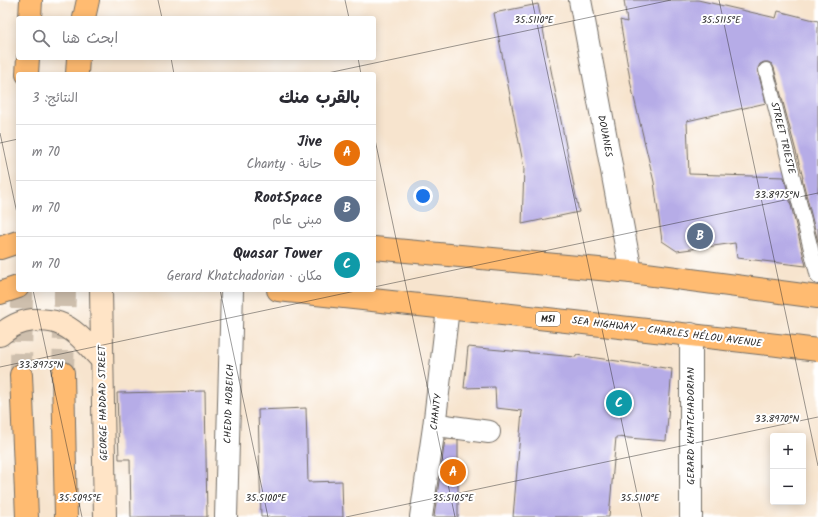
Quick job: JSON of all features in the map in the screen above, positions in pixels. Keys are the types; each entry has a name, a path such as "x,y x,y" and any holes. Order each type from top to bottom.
{"main road":[{"path":"30,16 31,0"},
{"path":"84,16 88,0"},
{"path":"27,72 28,60"},
{"path":"77,72 78,60"},
{"path":"0,248 16,243"},
{"path":"376,248 631,272 818,297"},
{"path":"0,293 16,288"},
{"name":"GEORGE HADDAD STREET","path":"101,292 105,517"},
{"name":"SEA HIGHWAY - CHARLES HÉLOU AVENUE","path":"297,292 691,334 818,350"},
{"path":"0,335 8,328 23,321 42,320 57,322 70,329 102,360"},
{"path":"63,373 66,517"},
{"path":"21,375 26,517"}],"street":[{"name":"DOUANES","path":"580,0 631,272"},
{"name":"CHEDID HOBEICH","path":"226,517 232,292"},
{"name":"CHANTY","path":"421,517 434,427 448,308"},
{"name":"GERARD KHATCHADORIAN","path":"691,334 691,517"},
{"path":"434,427 445,426 489,432"}],"lane":[{"name":"STREET TRIESTE","path":"766,70 818,277"}],"building":[{"path":"624,0 698,0 776,18 778,11 818,21 818,242 803,178 772,64 764,62 760,64 758,68 766,103 687,121 689,174 784,177 806,266 737,258 735,243 677,251 662,241 654,182 631,85 620,20 627,22"},
{"path":"538,4 579,212 522,224 524,168 494,13"},
{"path":"468,347 576,357 576,355 672,369 666,441 616,437 609,517 513,517 522,411 496,408 495,387 464,388"},
{"path":"205,391 207,517 131,517 130,459 119,459 117,393"},
{"path":"306,408 308,482 342,481 343,517 261,517 258,410"},
{"path":"445,439 458,440 458,517 434,517"}],"tunnel":[{"path":"21,375 22,292"},
{"path":"63,373 65,292"}],"place":[{"name":"RootSpace","path":"700,236"},
{"name":"Quasar Tower","path":"619,403"},
{"name":"Jive","path":"453,472"}]}
